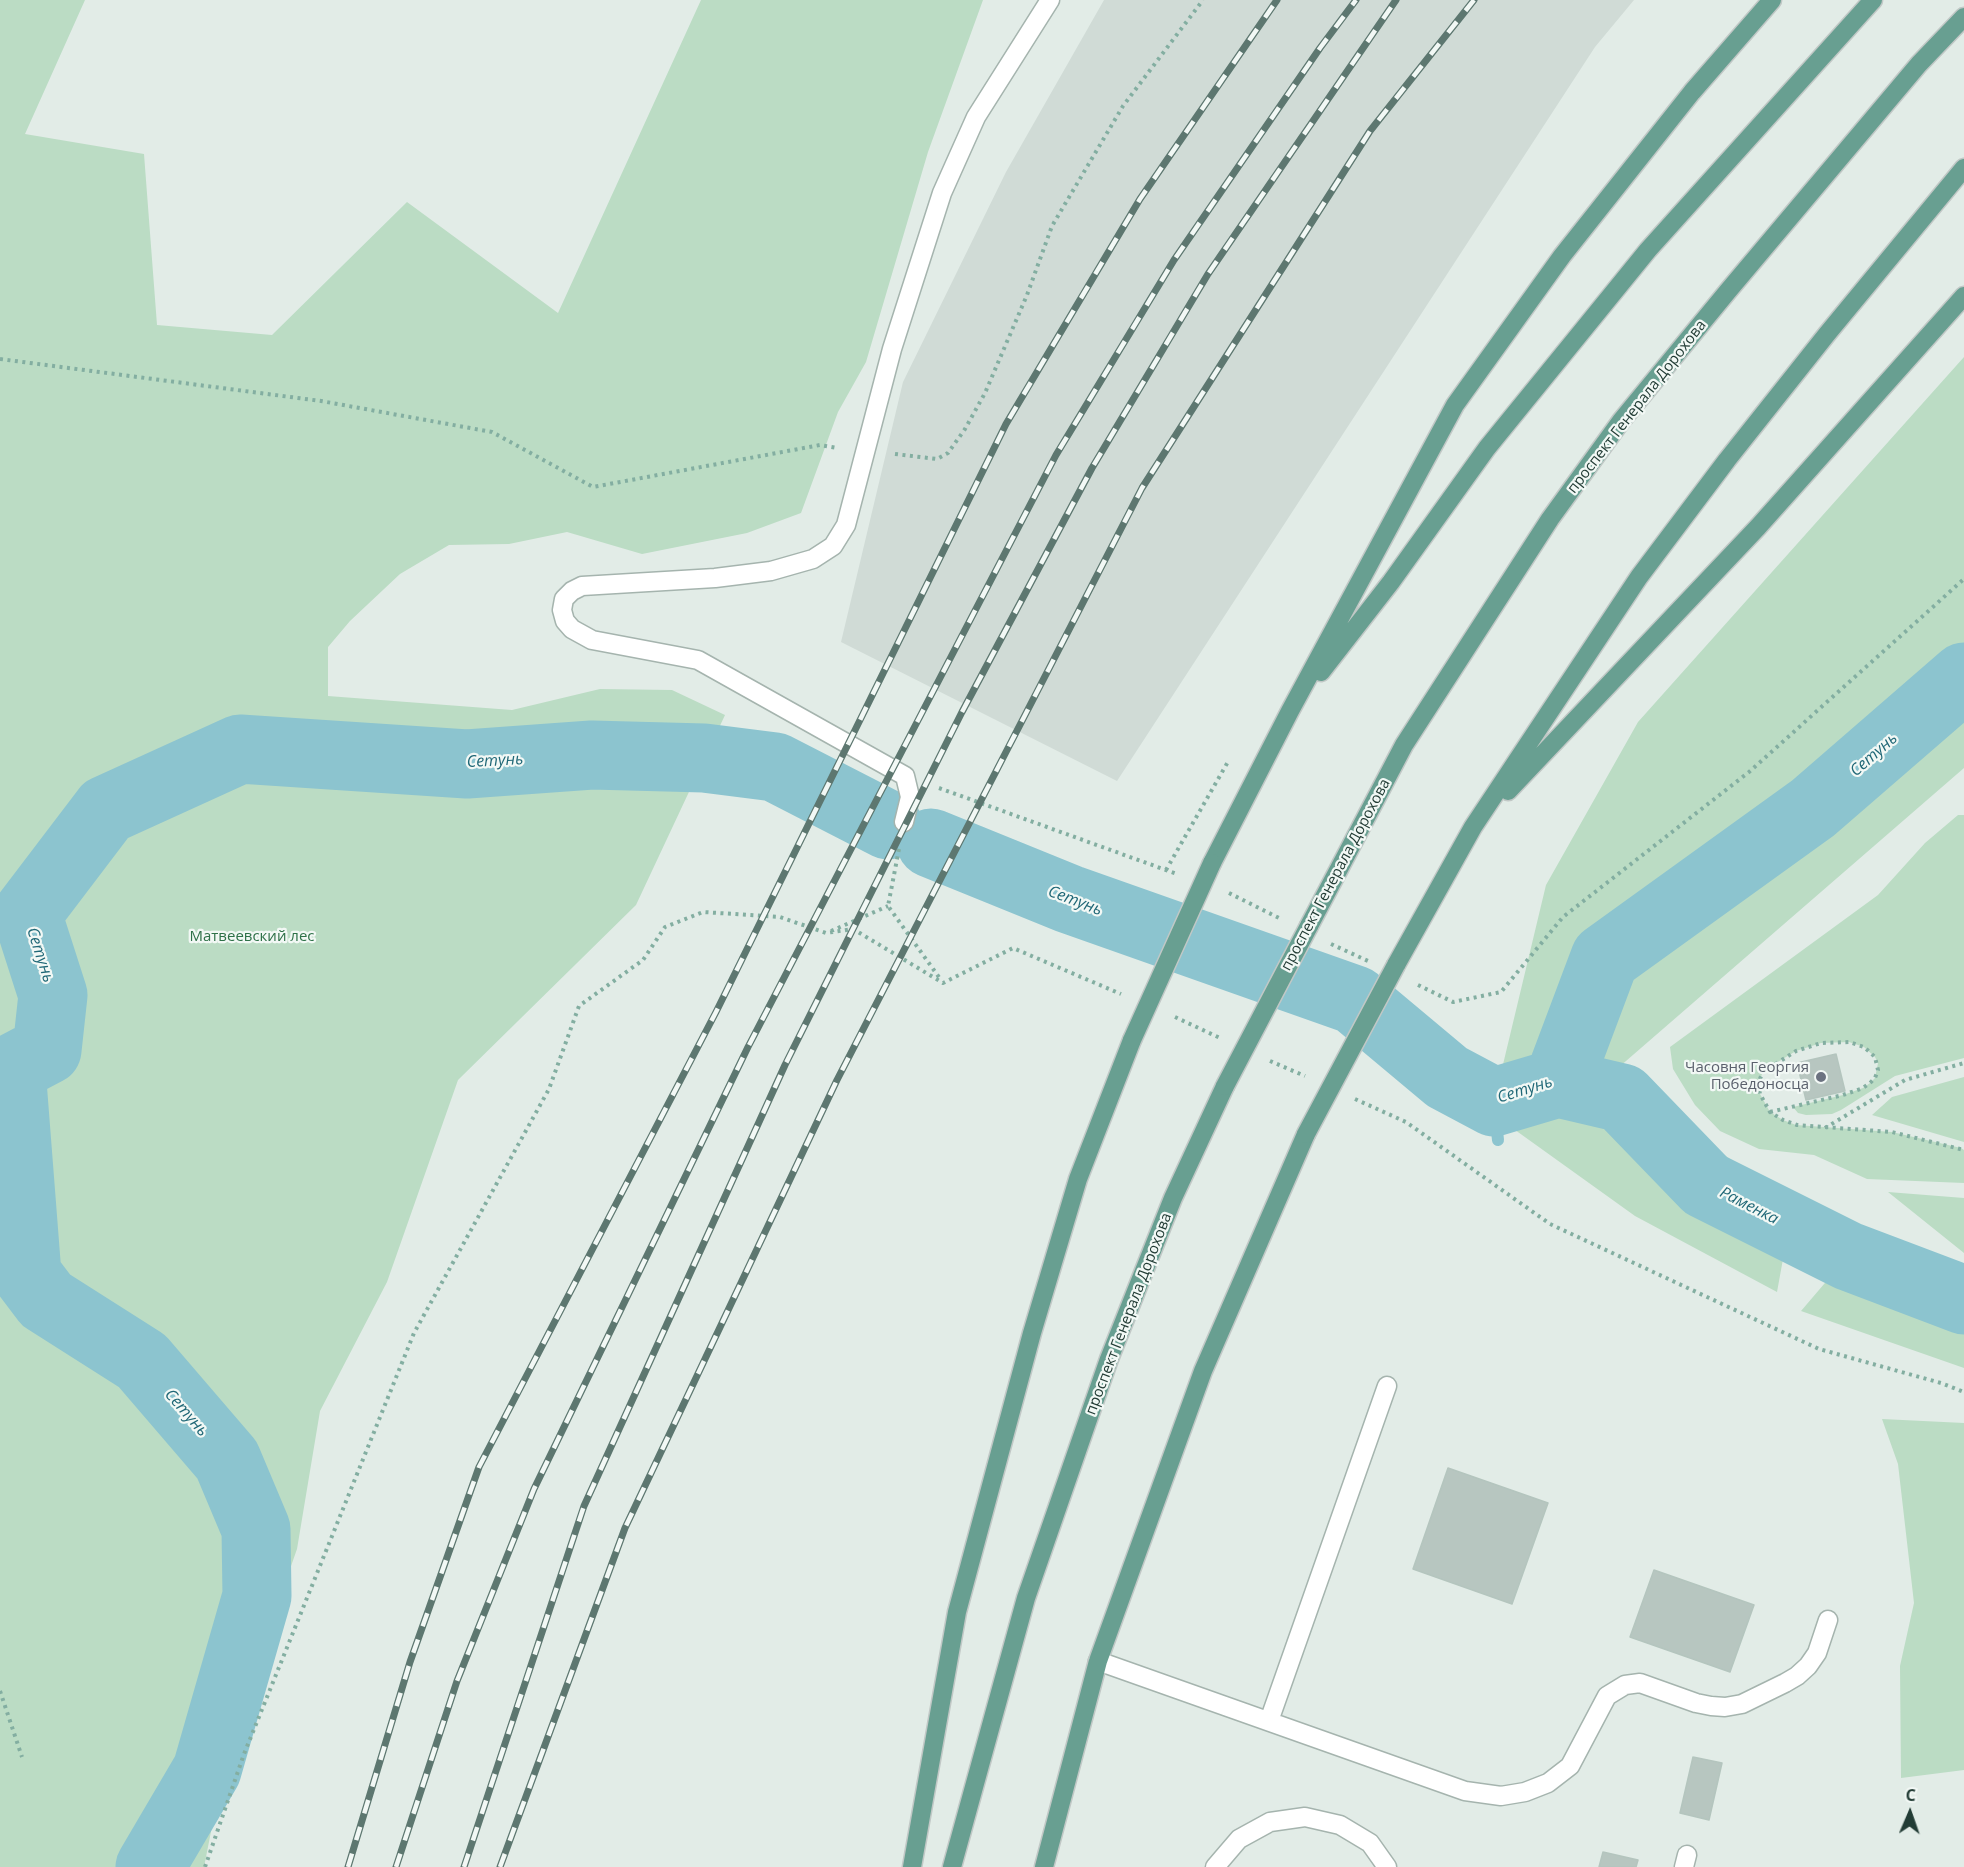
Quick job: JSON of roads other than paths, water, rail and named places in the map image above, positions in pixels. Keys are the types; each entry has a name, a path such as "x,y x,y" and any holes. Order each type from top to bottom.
{"main road":[{"path":"912,1867 957,1612 1032,1333 1078,1179 1132,1040 1212,863 1290,711 1455,405 1562,256 1692,92 1772,0"},
{"path":"1290,711 1391,582 1487,448 1648,250 1873,0"},
{"name":"проспект Генерала Дорохова","path":"952,1867 1029,1587 1114,1348 1173,1198 1225,1086 1404,745 1550,519 1621,421 1919,64 1964,17"},
{"path":"1044,1867 1098,1661 1203,1371 1306,1134 1396,965 1473,828 1639,577 1727,460 1964,168"},
{"path":"1473,828 1758,527 1964,296"}],"lane":[{"path":"904,822 910,797 905,776 699,660 592,640 572,629 565,621 562,610 564,599 572,591 582,586 715,578 771,571 813,559 833,546 846,525 892,349 942,193 976,117 1050,0"},
{"path":"1269,1721 1387,1386"},
{"path":"1098,1661 1465,1791 1501,1796 1525,1792 1548,1783 1570,1766 1607,1696 1625,1685 1640,1683 1711,1706 1725,1707 1742,1704 1785,1683 1808,1666 1816,1653 1828,1620"},
{"path":"1215,1867 1239,1839 1270,1822 1305,1817 1340,1824 1370,1843 1387,1867"}],"waterway":[{"name":"Сетунь","path":"931,843 1069,899 1355,1000 1447,1077 1494,1102 1558,1083 1605,958 1813,808 1964,677"},
{"name":"Сетунь","path":"150,1867 207,1770 257,1596 256,1529 227,1460 142,1361 46,1300 27,1275 11,1069 47,1050 53,995 27,914 106,810 240,749 467,764 592,755 704,758 775,767 888,825"},
{"name":"Раменка","path":"1558,1083 1622,1098 1706,1185 1848,1256 1964,1300"},
{"path":"1494,1102 1498,1140"}],"railway":[{"path":"348,1867 410,1662 479,1467 716,1012 1006,424 1140,199 1277,0"},
{"path":"396,1867 457,1681 534,1489 748,1047 1056,455 1174,260 1320,48 1356,0"},
{"path":"464,1867 584,1506 785,1065 962,712 1092,468 1208,274 1396,0"},
{"path":"500,1867 625,1528 837,1080 1142,488 1370,131 1474,0"}],"place":[{"name":"Часовня Георгия Победоносца","path":"1821,1077"}],"park label":[{"name":"Матвеевский лес","path":"252,937"}]}
